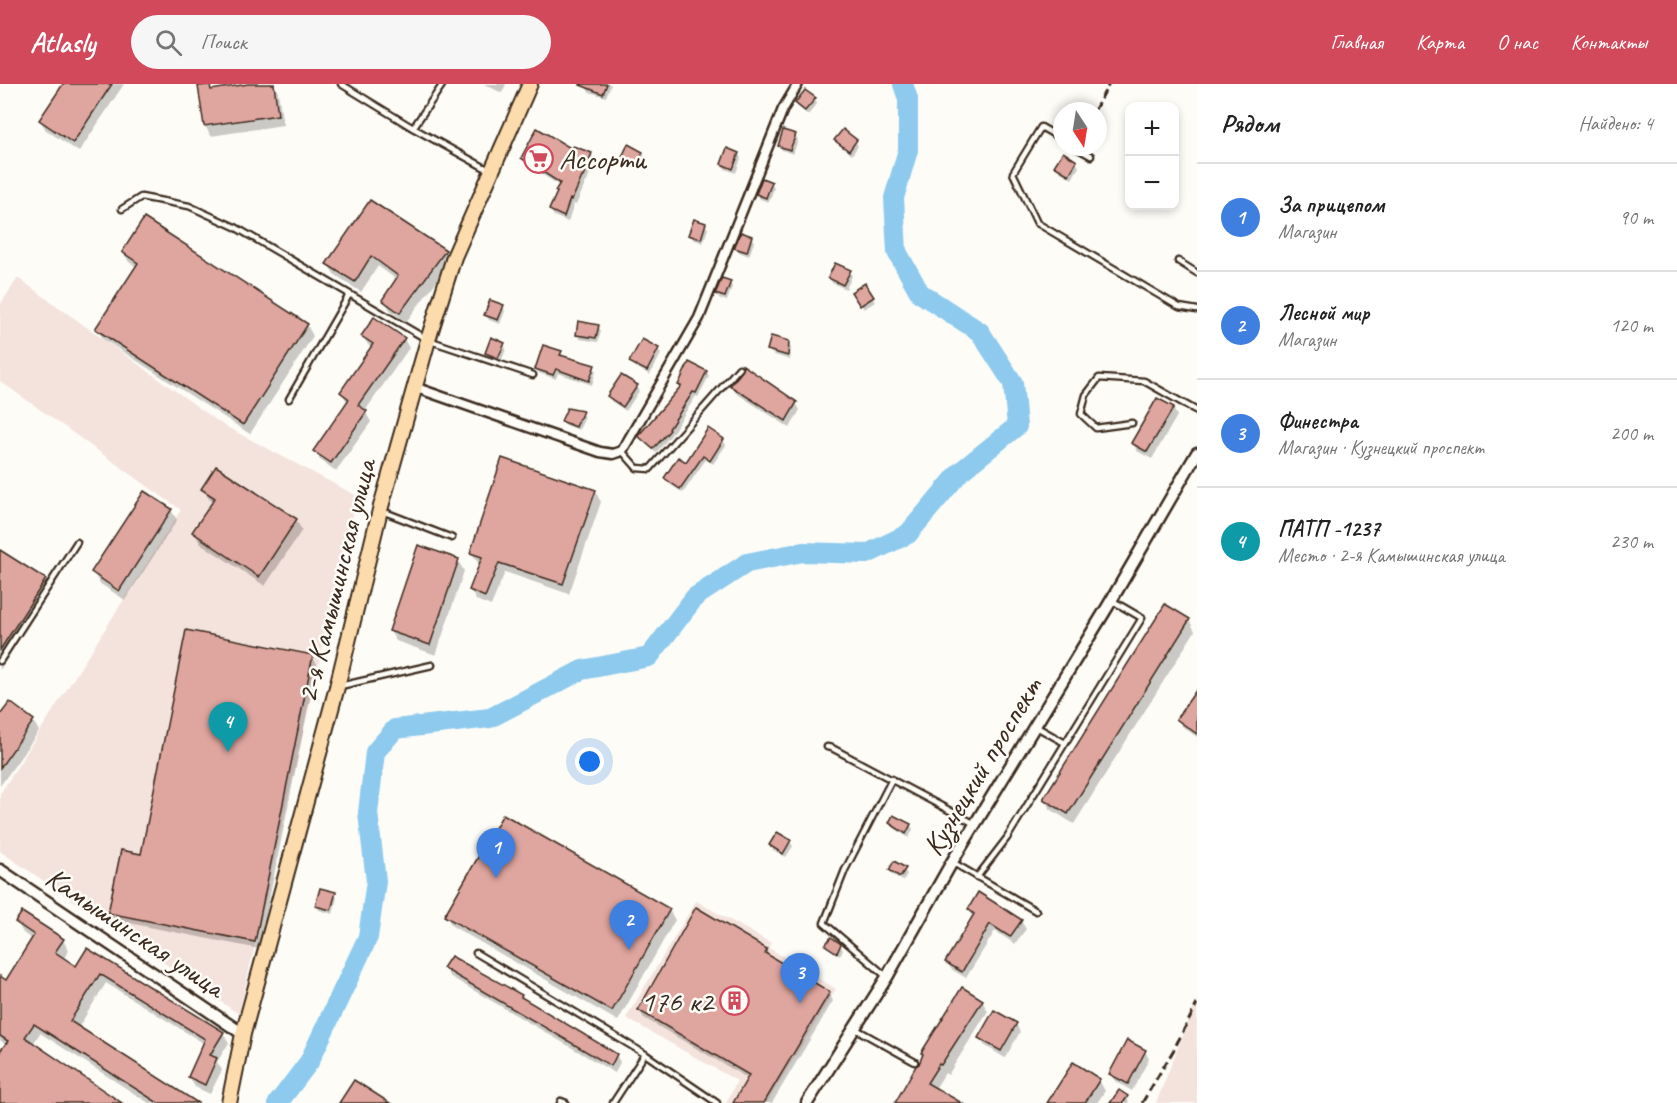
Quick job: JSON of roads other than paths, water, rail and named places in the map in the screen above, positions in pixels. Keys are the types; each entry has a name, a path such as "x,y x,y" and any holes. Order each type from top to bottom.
{"main road":[{"name":"2-я Камышинская улица","path":"230,1103 243,1034 337,687 380,510 414,387 454,257 530,84"}],"street":[{"path":"414,387 600,452 613,454 622,451 699,318 783,109 798,84"},
{"name":"Кузнецкий проспект","path":"807,1103 887,977 952,862 1197,453"},
{"name":"Камышинская улица","path":"0,870 243,1034"}],"lane":[{"path":"341,84 413,128 492,171"},
{"path":"413,128 443,84"},
{"path":"1053,134 1041,127 1013,173 1037,223 1179,307 1197,310"},
{"path":"122,209 141,197 189,206 235,227 428,340 533,375"},
{"path":"1178,261 1197,273"},
{"path":"289,399 349,295"},
{"path":"622,451 637,468 650,469 739,368"},
{"path":"1132,423 1096,428 1081,414 1086,395 1099,378 1144,381 1197,411"},
{"path":"380,510 452,538"},
{"path":"0,661 77,542"},
{"path":"977,877 1007,838 1142,618 1111,600"},
{"path":"337,687 432,665"},
{"path":"1035,726 1065,743"},
{"path":"826,747 892,779 975,824"},
{"path":"887,977 824,923 826,913 845,870 892,779"},
{"path":"952,862 1036,911"},
{"path":"476,953 645,1054 717,1103"},
{"path":"854,1028 915,1062"},
{"path":"613,1103 645,1054"},
{"path":"560,1103 561,1101 566,1103"}],"waterway":[{"path":"278,1103 309,1062 368,937 376,881 368,813 375,752 395,729 490,718 582,670 649,657 695,597 747,563 803,552 867,554 908,534 960,472 1017,426 1013,383 980,332 920,293 897,252 894,198 908,150 908,99 903,84"}],"railway":[{"path":"1099,102 1109,84"},
{"path":"1142,1103 1173,1051 1197,1004"}],"place":[{"name":"Ассорти","path":"538,159"},
{"name":"ПАТП -1237","path":"228,752"},
{"name":"За прицепом","path":"496,878"},
{"name":"Лесной мир","path":"629,950"},
{"name":"176 к2","path":"734,1001"},
{"name":"Финестра","path":"800,1003"}]}
